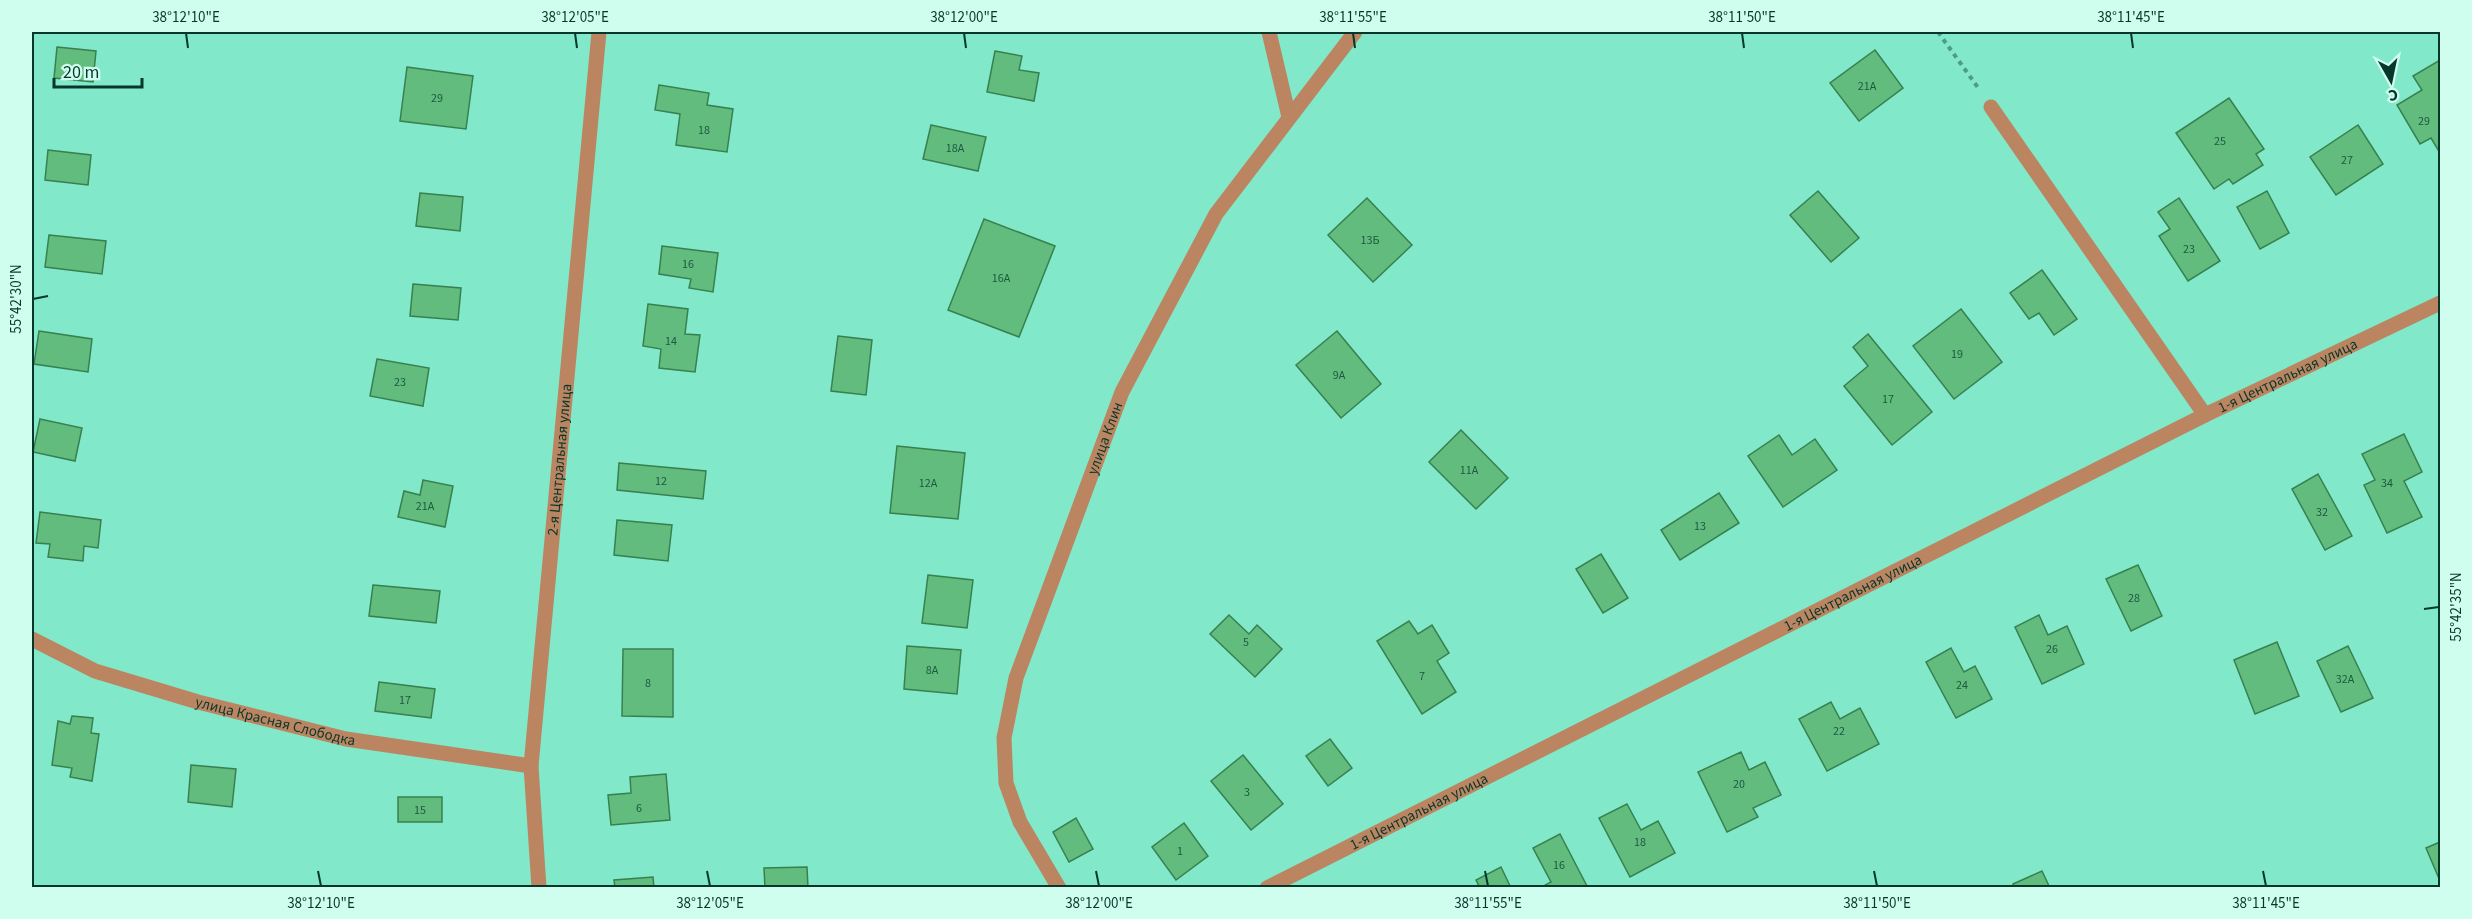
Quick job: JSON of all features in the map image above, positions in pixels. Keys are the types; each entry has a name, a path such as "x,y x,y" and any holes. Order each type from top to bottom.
{"street":[{"name":"2-я Центральная улица","path":"539,888 531,766 599,32"},
{"path":"1269,32 1289,117"},
{"name":"улица Клин","path":"1059,888 1020,822 1006,783 1005,738 1016,678 1122,392 1216,214 1355,32"},
{"path":"1991,107 2205,415"},
{"name":"1-я Центральная улица","path":"1267,888 2205,415 2440,303"},
{"name":"улица Красная Слободка","path":"32,639 95,671 198,702 346,739 531,766"}],"path":[{"path":"1938,32 1991,107"}],"building":[{"path":"57,47 96,51 93,82 54,78"},
{"path":"1875,50 1903,88 1859,121 1830,83"},
{"path":"995,51 1022,56 1019,70 1039,73 1034,101 987,92"},
{"path":"2440,60 2440,153 2431,138 2420,144 2397,105 2422,90 2413,76"},
{"path":"407,67 473,76 466,129 400,121"},
{"path":"659,85 709,93 707,105 733,109 727,152 676,145 680,114 655,110"},
{"path":"2229,98 2264,149 2256,154 2263,165 2233,184 2229,179 2214,189 2176,133"},
{"path":"931,125 986,137 978,171 923,159"},
{"path":"2358,125 2383,164 2336,195 2310,157"},
{"path":"48,150 91,155 88,185 45,180"},
{"path":"1818,191 1859,238 1831,262 1790,215"},
{"path":"2267,191 2289,233 2260,249 2237,207"},
{"path":"420,193 463,197 460,231 416,226"},
{"path":"1367,198 1412,245 1373,282 1328,235"},
{"path":"2179,198 2220,261 2188,281 2159,236 2170,229 2158,212"},
{"path":"984,219 1055,246 1019,337 948,310"},
{"path":"49,235 106,241 102,274 45,267"},
{"path":"662,246 718,253 713,292 689,288 691,279 659,274"},
{"path":"2042,270 2077,319 2054,335 2039,313 2029,319 2010,293"},
{"path":"413,284 461,288 458,320 410,316"},
{"path":"648,304 688,309 685,334 700,335 695,372 659,368 661,349 643,346"},
{"path":"1961,309 2002,362 1954,399 1913,346"},
{"path":"39,331 92,339 88,372 34,364"},
{"path":"1337,331 1381,384 1341,418 1296,365"},
{"path":"1868,334 1932,412 1892,445 1844,386 1868,366 1853,347"},
{"path":"838,336 872,340 866,395 831,391"},
{"path":"377,359 429,368 423,406 370,396"},
{"path":"40,419 82,428 75,461 33,452"},
{"path":"1461,430 1508,478 1476,509 1429,462"},
{"path":"2404,434 2422,472 2404,481 2422,517 2387,533 2364,485 2375,480 2362,454"},
{"path":"1779,435 1792,455 1815,439 1837,470 1783,507 1748,456"},
{"path":"897,446 965,453 958,519 890,513"},
{"path":"619,463 706,471 703,499 617,490"},
{"path":"2318,474 2352,536 2325,550 2292,489"},
{"path":"423,480 453,486 445,527 398,517 404,491 420,495"},
{"path":"1719,493 1739,523 1680,560 1661,530"},
{"path":"40,512 101,520 98,548 84,546 83,561 48,557 50,544 36,543"},
{"path":"617,520 672,525 668,561 614,555"},
{"path":"1601,554 1628,598 1603,613 1576,569"},
{"path":"2138,565 2162,616 2131,631 2106,579"},
{"path":"928,575 973,580 967,628 922,623"},
{"path":"373,585 440,591 436,623 369,616"},
{"path":"1229,615 1249,634 1257,625 1282,649 1255,677 1210,634"},
{"path":"2039,615 2048,635 2067,626 2084,664 2042,684 2015,627"},
{"path":"1409,621 1418,634 1432,625 1449,653 1437,661 1456,692 1422,714 1377,641"},
{"path":"2277,642 2299,696 2255,714 2234,660"},
{"path":"907,646 961,650 957,694 904,689"},
{"path":"2348,646 2373,698 2341,712 2317,661"},
{"path":"1951,648 1964,672 1975,666 1992,699 1956,718 1926,662"},
{"path":"623,649 673,649 673,717 622,716"},
{"path":"379,682 435,689 431,718 375,711"},
{"path":"1831,702 1840,719 1860,708 1879,744 1827,771 1799,719"},
{"path":"72,716 93,718 91,733 99,734 92,781 70,777 72,768 52,765 58,721 70,724"},
{"path":"1330,739 1352,768 1328,786 1306,756"},
{"path":"1741,752 1749,770 1765,762 1781,795 1753,808 1758,817 1727,832 1698,772"},
{"path":"1243,755 1283,804 1251,830 1211,781"},
{"path":"191,765 236,769 232,807 188,802"},
{"path":"666,774 670,820 611,825 608,795 631,793 630,777"},
{"path":"398,797 442,797 442,822 398,822"},
{"path":"1627,804 1641,830 1658,821 1675,853 1630,877 1599,818"},
{"path":"1076,818 1093,849 1069,862 1053,832"},
{"path":"1184,823 1208,856 1176,880 1152,847"},
{"path":"1560,834 1588,888 1540,888 1551,882 1533,848"},
{"path":"2440,842 2440,881 2426,848"},
{"path":"807,867 808,888 765,888 764,868"},
{"path":"1501,867 1511,888 1480,888 1476,880"},
{"path":"2042,871 2050,888 2014,888 2013,884"},
{"path":"653,877 654,888 615,888 614,880"}]}
